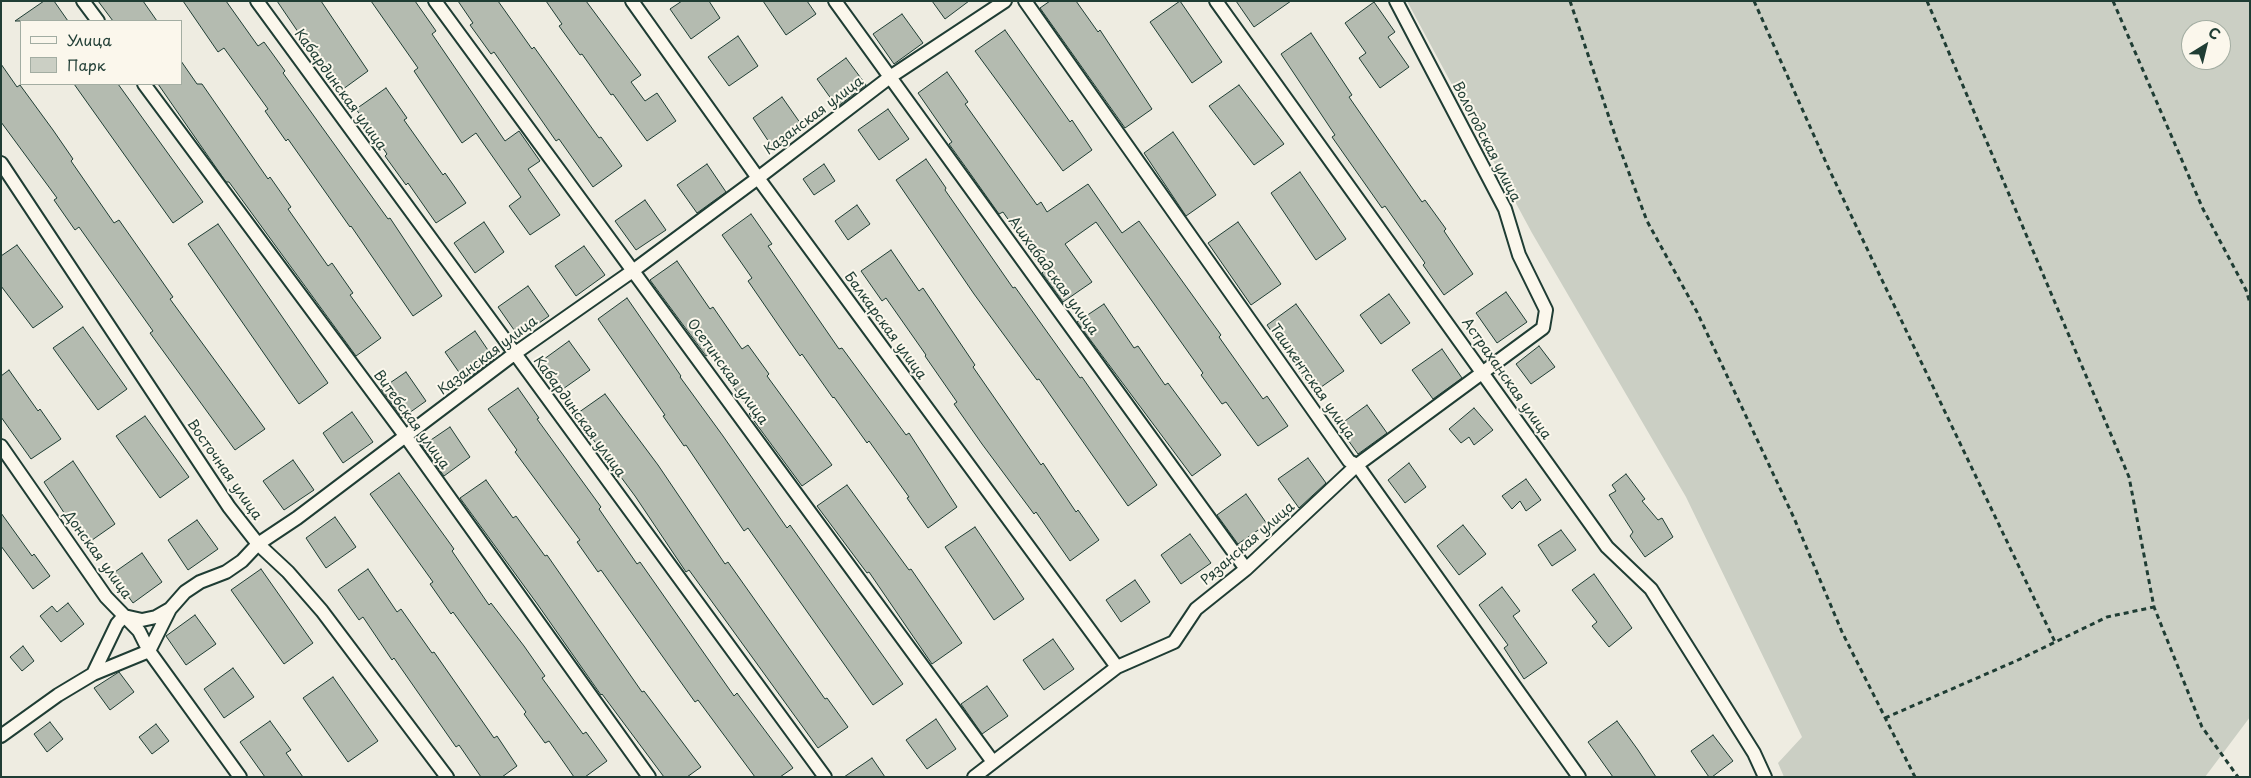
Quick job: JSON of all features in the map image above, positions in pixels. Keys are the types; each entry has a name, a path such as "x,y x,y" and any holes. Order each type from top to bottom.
{"street":[{"path":"83,1 97,20"},
{"name":"Кабардинская улица","path":"257,1 825,777"},
{"name":"Осетинская улица","path":"435,1 993,762"},
{"name":"Балкарская улица","path":"632,1 758,178 1118,667"},
{"name":"Ашхабадская улица","path":"835,1 1246,569"},
{"name":"Казанская улица","path":"149,651 170,609 185,592 200,582 226,572 242,561 258,544 298,518 514,354 634,270 890,77 1005,1"},
{"name":"Ташкентская улица","path":"1025,1 1349,462 1357,465 1579,777"},
{"name":"Астраханская улица","path":"1216,1 1484,372 1607,547 1652,589 1754,753 1764,777"},
{"name":"Вологодская улица","path":"1396,1 1505,209 1519,255 1546,310 1543,328"},
{"name":"Витебская улица","path":"145,85 406,437 649,777"},
{"name":"Восточная улица","path":"1,163 229,507 258,544 288,572 322,611 447,777"},
{"name":"Рязанская улица","path":"974,777 1118,667 1174,642 1196,609 1246,569 1357,465 1543,328"},
{"name":"Донская улица","path":"1,446 106,597 139,631 149,651 240,777"},
{"path":"93,674 117,624 124,616 142,620 156,617 170,609"},
{"path":"1,736 58,695 93,674 149,651"}],"path":[{"path":"1570,1 1617,141 1647,221 1697,312 1794,518 1842,632 1915,777"},
{"path":"1754,1 1828,167 2055,642"},
{"path":"1927,1 2129,477 2154,607 2202,727 2238,777"},
{"path":"2113,1 2203,209 2246,290 2250,303"},
{"path":"1885,718 2107,617 2154,607"}],"green space":[{"path":"1407,1 2250,1 2250,717 2205,777 1784,777 1778,763 1802,737 1686,497 1532,233"}],"building":[{"path":"44,1 54,1 67,20 20,20 15,21"},
{"path":"98,1 143,1 156,20 112,20"},
{"path":"183,1 226,1 258,46 264,42 285,71 283,73 388,219 390,218 442,296 413,316 288,139 286,141 265,111 268,109 224,48 218,52"},
{"path":"277,1 321,1 368,71 339,92"},
{"path":"371,1 415,1 436,31 432,34 505,141 519,131 540,161 528,169 560,215 530,235 509,206 521,197 476,133 462,143 414,71 418,68"},
{"path":"458,1 498,1 532,49 534,47 599,138 601,137 622,166 593,187 559,139 556,141 494,52 491,54 470,25 473,23"},
{"path":"546,1 586,1 641,75 631,82 645,101 657,93 676,121 647,141 613,94 611,95 582,54 580,55 559,26 562,24"},
{"path":"682,1 709,1 720,18 691,39 670,9"},
{"path":"763,1 807,1 816,14 786,35"},
{"path":"932,1 969,1 945,19"},
{"path":"1050,1 1076,1 1098,32 1100,30 1152,109 1125,128 1040,8"},
{"path":"1180,1 1222,62 1192,83 1150,22"},
{"path":"1236,1 1291,1 1254,27"},
{"path":"1374,2 1395,32 1388,37 1409,67 1380,88 1359,58 1366,53 1345,23"},
{"path":"902,14 923,43 894,64 873,34"},
{"path":"1005,30 1092,150 1063,171 975,51"},
{"path":"1311,33 1352,95 1349,97 1422,202 1425,200 1446,229 1444,231 1473,274 1444,295 1423,265 1425,263 1385,206 1382,208 1332,137 1335,135 1281,54"},
{"path":"738,36 758,66 729,86 708,57"},
{"path":"846,58 866,85 837,107 817,79"},
{"path":"182,62 197,84 202,84 268,179 270,177 291,207 288,209 328,266 332,263 353,293 350,295 381,338 356,356 229,182 226,182 159,85 182,85"},
{"path":"1,64 17,87 20,85 53,130 73,159 71,161 114,223 119,220 173,297 170,299 265,429 235,450 150,333 153,331 79,227 75,230 54,200 57,198 1,122"},
{"path":"947,72 968,102 965,104 1037,205 1041,202 1047,212 1088,184 1122,233 1139,221 1221,335 1219,337 1263,399 1267,396 1288,426 1258,446 1226,402 1222,404 1201,375 1203,373 1096,222 1065,244 1092,282 1063,302 1003,212 999,214 949,144 952,142 918,93"},
{"path":"75,85 119,85 203,202 173,223"},
{"path":"1239,85 1284,144 1254,165 1209,106"},
{"path":"386,88 407,118 404,120 443,175 445,173 466,203 436,223 408,183 406,185 385,156 387,154 356,109"},
{"path":"782,97 803,127 773,148 753,118"},
{"path":"888,109 909,139 879,160 858,130"},
{"path":"1173,132 1216,195 1186,216 1144,153"},
{"path":"926,159 946,188 945,190 1013,288 1015,287 1080,378 1082,377 1157,485 1128,506 1039,379 1037,380 974,294 896,180"},
{"path":"707,164 726,192 697,213 677,185"},
{"path":"824,164 835,181 814,195 803,179"},
{"path":"1300,172 1346,239 1316,260 1271,193"},
{"path":"645,200 666,230 636,250 615,221"},
{"path":"857,205 870,224 848,240 835,221"},
{"path":"751,214 772,244 768,246 839,349 842,348 906,435 909,433 957,507 928,528 907,498 909,497 869,441 867,443 802,354 800,356 748,281 752,278 722,235"},
{"path":"484,222 504,252 475,273 454,243"},
{"path":"1238,222 1281,284 1251,305 1208,243"},
{"path":"218,224 328,383 299,404 188,244"},
{"path":"17,245 63,307 33,328 1,286 1,256"},
{"path":"584,246 605,275 576,296 555,266"},
{"path":"891,250 919,291 923,288 975,365 973,367 1041,465 1043,463 1076,512 1078,510 1099,540 1070,561 1036,512 1034,514 954,404 957,402 886,298 882,301 861,271"},
{"path":"677,261 710,309 713,307 742,349 748,345 769,374 767,376 832,465 802,486 749,414 751,412 710,354 706,356 650,280"},
{"path":"528,286 549,316 519,337 498,307"},
{"path":"1506,292 1527,322 1497,343 1476,313"},
{"path":"1389,294 1410,323 1381,344 1360,315"},
{"path":"627,298 680,377 787,528 790,525 903,684 873,705 748,528 744,531 598,319"},
{"path":"1104,304 1134,348 1138,346 1165,385 1168,383 1221,455 1192,476 1077,322"},
{"path":"1296,304 1344,371 1314,392 1267,325"},
{"path":"83,327 127,389 98,410 53,348"},
{"path":"475,331 494,359 465,381 445,352"},
{"path":"569,341 590,370 560,391 540,362"},
{"path":"1539,346 1555,367 1531,384 1516,364"},
{"path":"1442,349 1462,378 1433,399 1412,370"},
{"path":"9,370 38,411 40,409 61,439 31,459 1,417 1,376"},
{"path":"406,372 426,401 402,418 381,389"},
{"path":"518,388 539,418 537,419 601,507 599,509 637,564 640,562 734,696 737,693 793,768 780,777 755,777 698,700 695,702 601,570 598,572 577,542 580,540 515,452 517,450 488,409"},
{"path":"605,394 658,465 725,564 728,562 825,699 827,698 848,727 818,748 689,570 686,572 635,496 575,415"},
{"path":"1367,405 1387,433 1358,454 1338,426"},
{"path":"1474,408 1493,430 1474,445 1469,437 1461,443 1449,429"},
{"path":"352,412 373,442 343,463 323,433"},
{"path":"145,416 189,477 160,498 116,436"},
{"path":"450,427 470,457 444,476 422,446"},
{"path":"1308,458 1326,483 1299,508 1278,479"},
{"path":"293,460 314,490 284,510 263,481"},
{"path":"73,461 115,524 85,545 44,482"},
{"path":"1409,463 1426,487 1405,503 1388,480"},
{"path":"399,473 454,549 452,551 489,605 491,603 524,646 545,676 542,678 583,734 586,732 607,761 585,777 574,777 549,741 545,743 524,714 526,712 453,612 451,614 430,584 433,582 370,494"},
{"path":"1626,474 1645,499 1642,501 1658,520 1662,518 1673,537 1645,557 1630,536 1633,532 1609,495 1616,491 1612,485"},
{"path":"1526,479 1541,500 1526,511 1520,501 1512,509 1502,496"},
{"path":"486,480 513,518 516,516 545,556 547,555 642,692 644,691 701,767 687,777 664,777 601,695 460,498"},
{"path":"847,485 909,570 911,569 962,643 932,664 869,572 867,573 817,506"},
{"path":"1246,494 1267,524 1238,544 1217,515"},
{"path":"1,513 32,556 34,554 50,576 33,589 1,546"},
{"path":"335,517 356,547 326,568 306,538"},
{"path":"197,520 218,549 188,570 168,540"},
{"path":"1463,525 1486,554 1459,575 1437,546"},
{"path":"975,527 1024,599 994,620 945,547"},
{"path":"1561,530 1576,550 1552,566 1538,545"},
{"path":"1190,534 1211,563 1181,584 1161,555"},
{"path":"142,553 162,582 133,603 112,574"},
{"path":"261,569 313,643 284,664 231,590"},
{"path":"368,569 397,612 401,609 432,653 434,652 494,738 497,736 517,766 502,777 481,777 459,745 456,747 363,617 359,620 338,590"},
{"path":"1594,574 1632,628 1609,647 1592,626 1597,622 1572,590"},
{"path":"1135,580 1150,602 1121,622 1106,600"},
{"path":"1502,587 1520,611 1513,616 1547,663 1524,679 1504,648 1508,645 1479,605"},
{"path":"68,603 84,624 61,642 40,616 52,606 57,612"},
{"path":"195,615 216,644 186,665 166,636"},
{"path":"1053,639 1074,669 1044,690 1023,660"},
{"path":"23,646 34,661 22,671 10,657"},
{"path":"233,668 254,697 224,718 204,689"},
{"path":"119,672 134,692 110,710 94,688"},
{"path":"333,677 378,741 348,762 303,698"},
{"path":"987,686 1008,716 982,734 961,704"},
{"path":"936,719 956,749 927,769 906,740"},
{"path":"270,721 291,750 286,753 303,777 265,777 240,742"},
{"path":"1617,721 1656,777 1613,777 1588,742"},
{"path":"50,722 63,739 47,752 34,734"},
{"path":"156,724 169,741 152,754 139,737"},
{"path":"1713,735 1733,761 1712,777 1709,777 1691,751"},
{"path":"872,758 885,777 844,777"}]}
